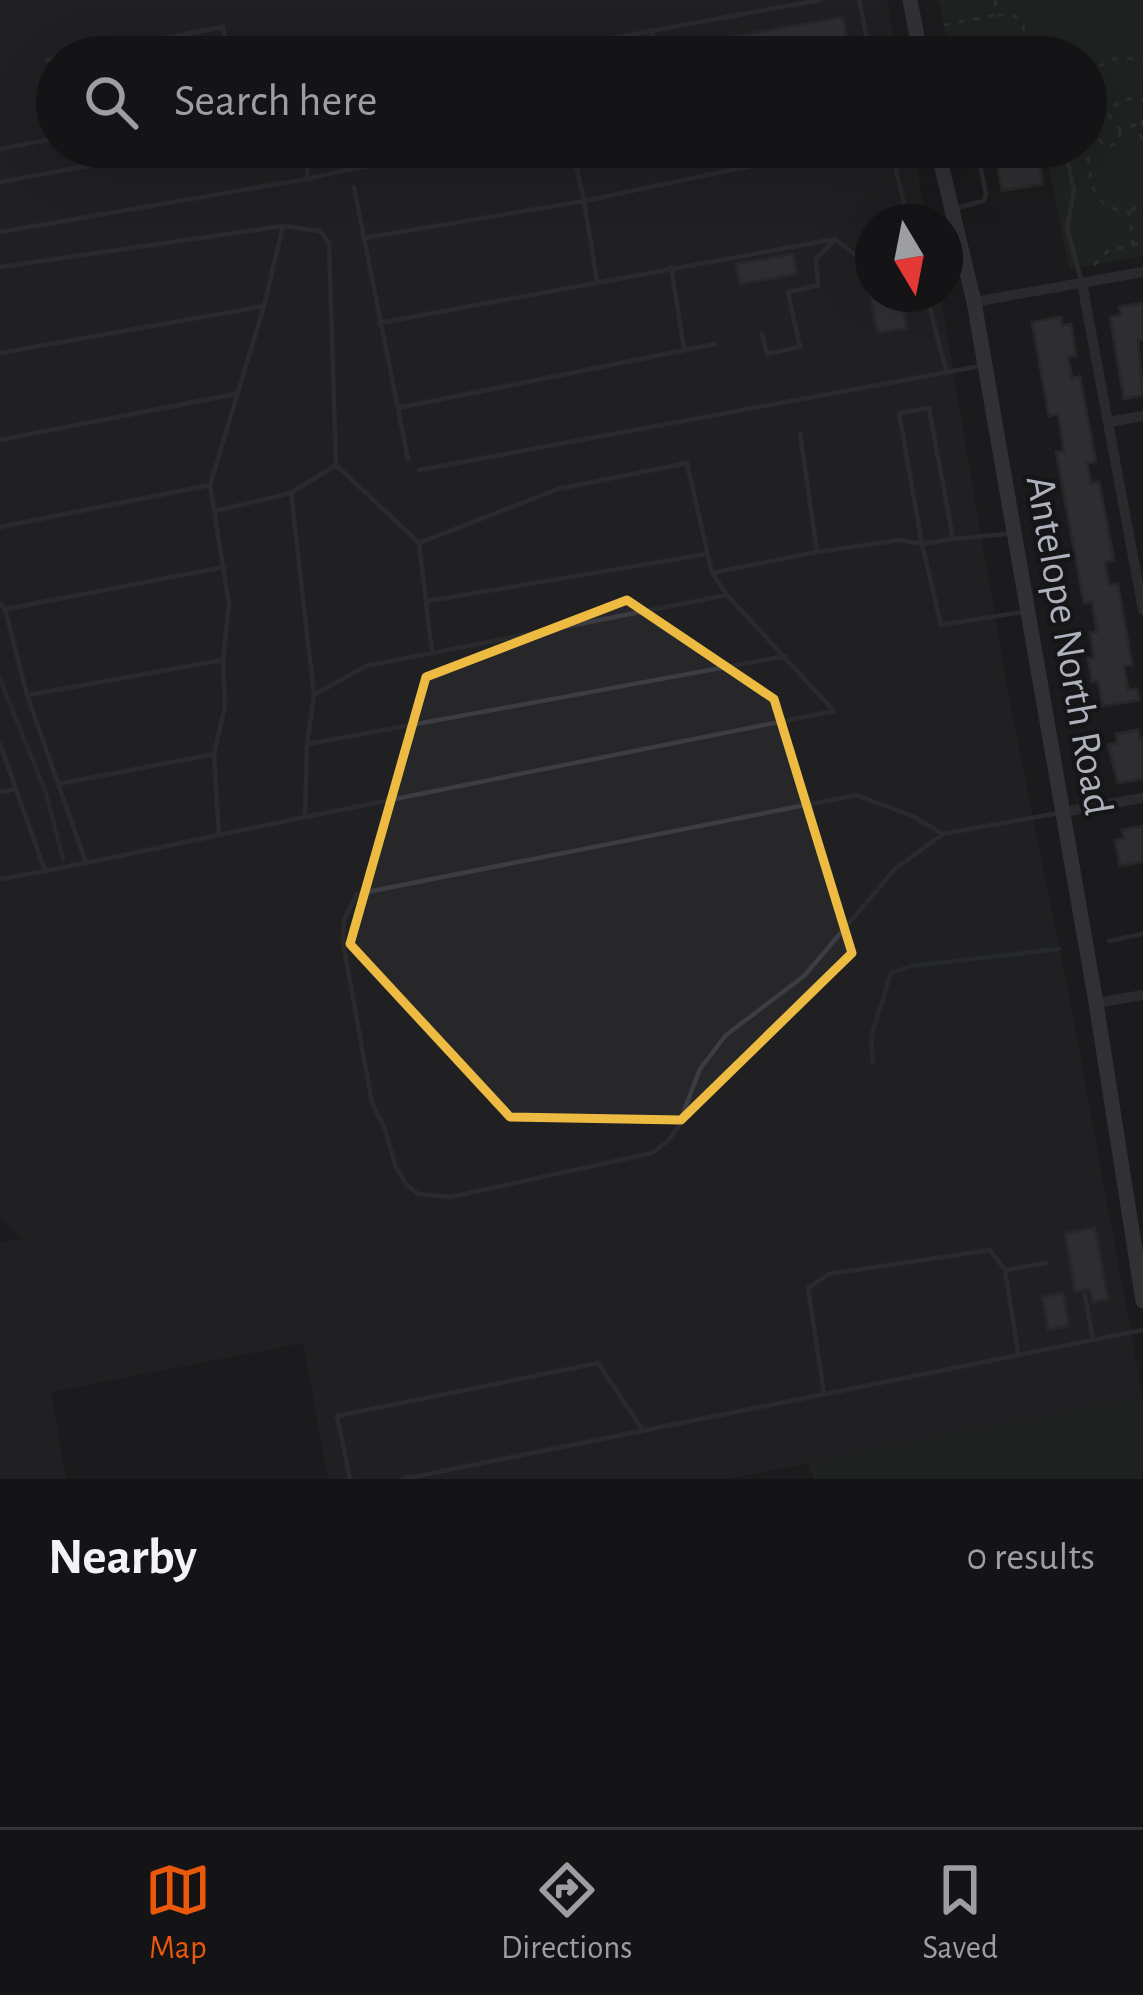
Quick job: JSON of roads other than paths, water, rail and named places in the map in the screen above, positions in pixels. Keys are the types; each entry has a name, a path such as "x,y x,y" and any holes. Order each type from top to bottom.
{"main road":[{"path":"910,0 917,36"},
{"name":"Antelope North Road","path":"942,168 950,204"},
{"name":"Antelope North Road","path":"963,271 974,302 1064,812 1143,1300"}],"street":[{"path":"974,302 1143,272"},
{"path":"1082,283 1138,559 1143,610"},
{"path":"1109,422 1143,416"},
{"path":"1064,812 1143,798"},
{"path":"1096,1003 1143,995"}],"lane":[{"path":"629,36 820,0"},
{"path":"859,0 867,36"},
{"path":"176,36 223,27 225,36"},
{"path":"652,31 653,36"},
{"path":"0,148 36,141"},
{"path":"0,182 76,168"},
{"path":"307,168 307,179"},
{"path":"0,232 356,168"},
{"path":"577,168 597,281"},
{"path":"364,238 584,201 741,168"},
{"path":"896,168 904,204"},
{"path":"963,206 983,201 986,195 981,168"},
{"path":"1069,168 1074,191 1067,228 1082,283"},
{"path":"354,187 408,459"},
{"path":"219,835 214,754 225,706 229,604 210,485 283,226"},
{"path":"0,267 283,226 320,231 329,243 336,465 419,543 432,653"},
{"path":"379,323 836,238"},
{"path":"836,238 855,254"},
{"path":"762,334 766,354 800,347 788,292 818,286 815,259 836,238"},
{"path":"671,268 684,348"},
{"path":"0,352 264,306"},
{"path":"931,312 947,372"},
{"path":"396,408 716,344"},
{"path":"419,470 985,365"},
{"path":"0,440 235,394"},
{"path":"953,539 929,408 899,412 941,625 1028,611"},
{"path":"800,433 817,552"},
{"path":"0,879 834,711 727,596 712,573 687,463 557,489 419,543"},
{"path":"214,512 291,493 336,465"},
{"path":"0,527 210,485"},
{"path":"291,493 314,695 304,817"},
{"path":"712,573 817,552 1015,532"},
{"path":"426,602 707,554"},
{"path":"86,863 27,695 3,607 224,567"},
{"path":"314,695 365,666 727,596"},
{"path":"307,744 786,656"},
{"path":"27,695 224,660"},
{"path":"0,744 45,871"},
{"path":"58,784 214,754"},
{"path":"0,792 15,789"},
{"path":"943,834 913,816 856,795 358,893 344,920 343,944 372,1103 406,1184 418,1194 451,1197 652,1154 676,1129 700,1069 726,1035 804,976 895,869 943,834 1064,812"},
{"path":"824,1393 808,1288 829,1274 990,1250 1005,1270 1018,1354"},
{"path":"1005,1270 1046,1263"},
{"path":"1085,1295 1094,1340"},
{"path":"403,1479 1143,1330"},
{"path":"350,1479 337,1416 598,1363 643,1430"}],"waterway":[{"path":"0,679 46,793 63,859"},
{"path":"1109,941 1143,934"},
{"path":"873,1063 871,1037 891,973 911,966 1059,949"}]}
